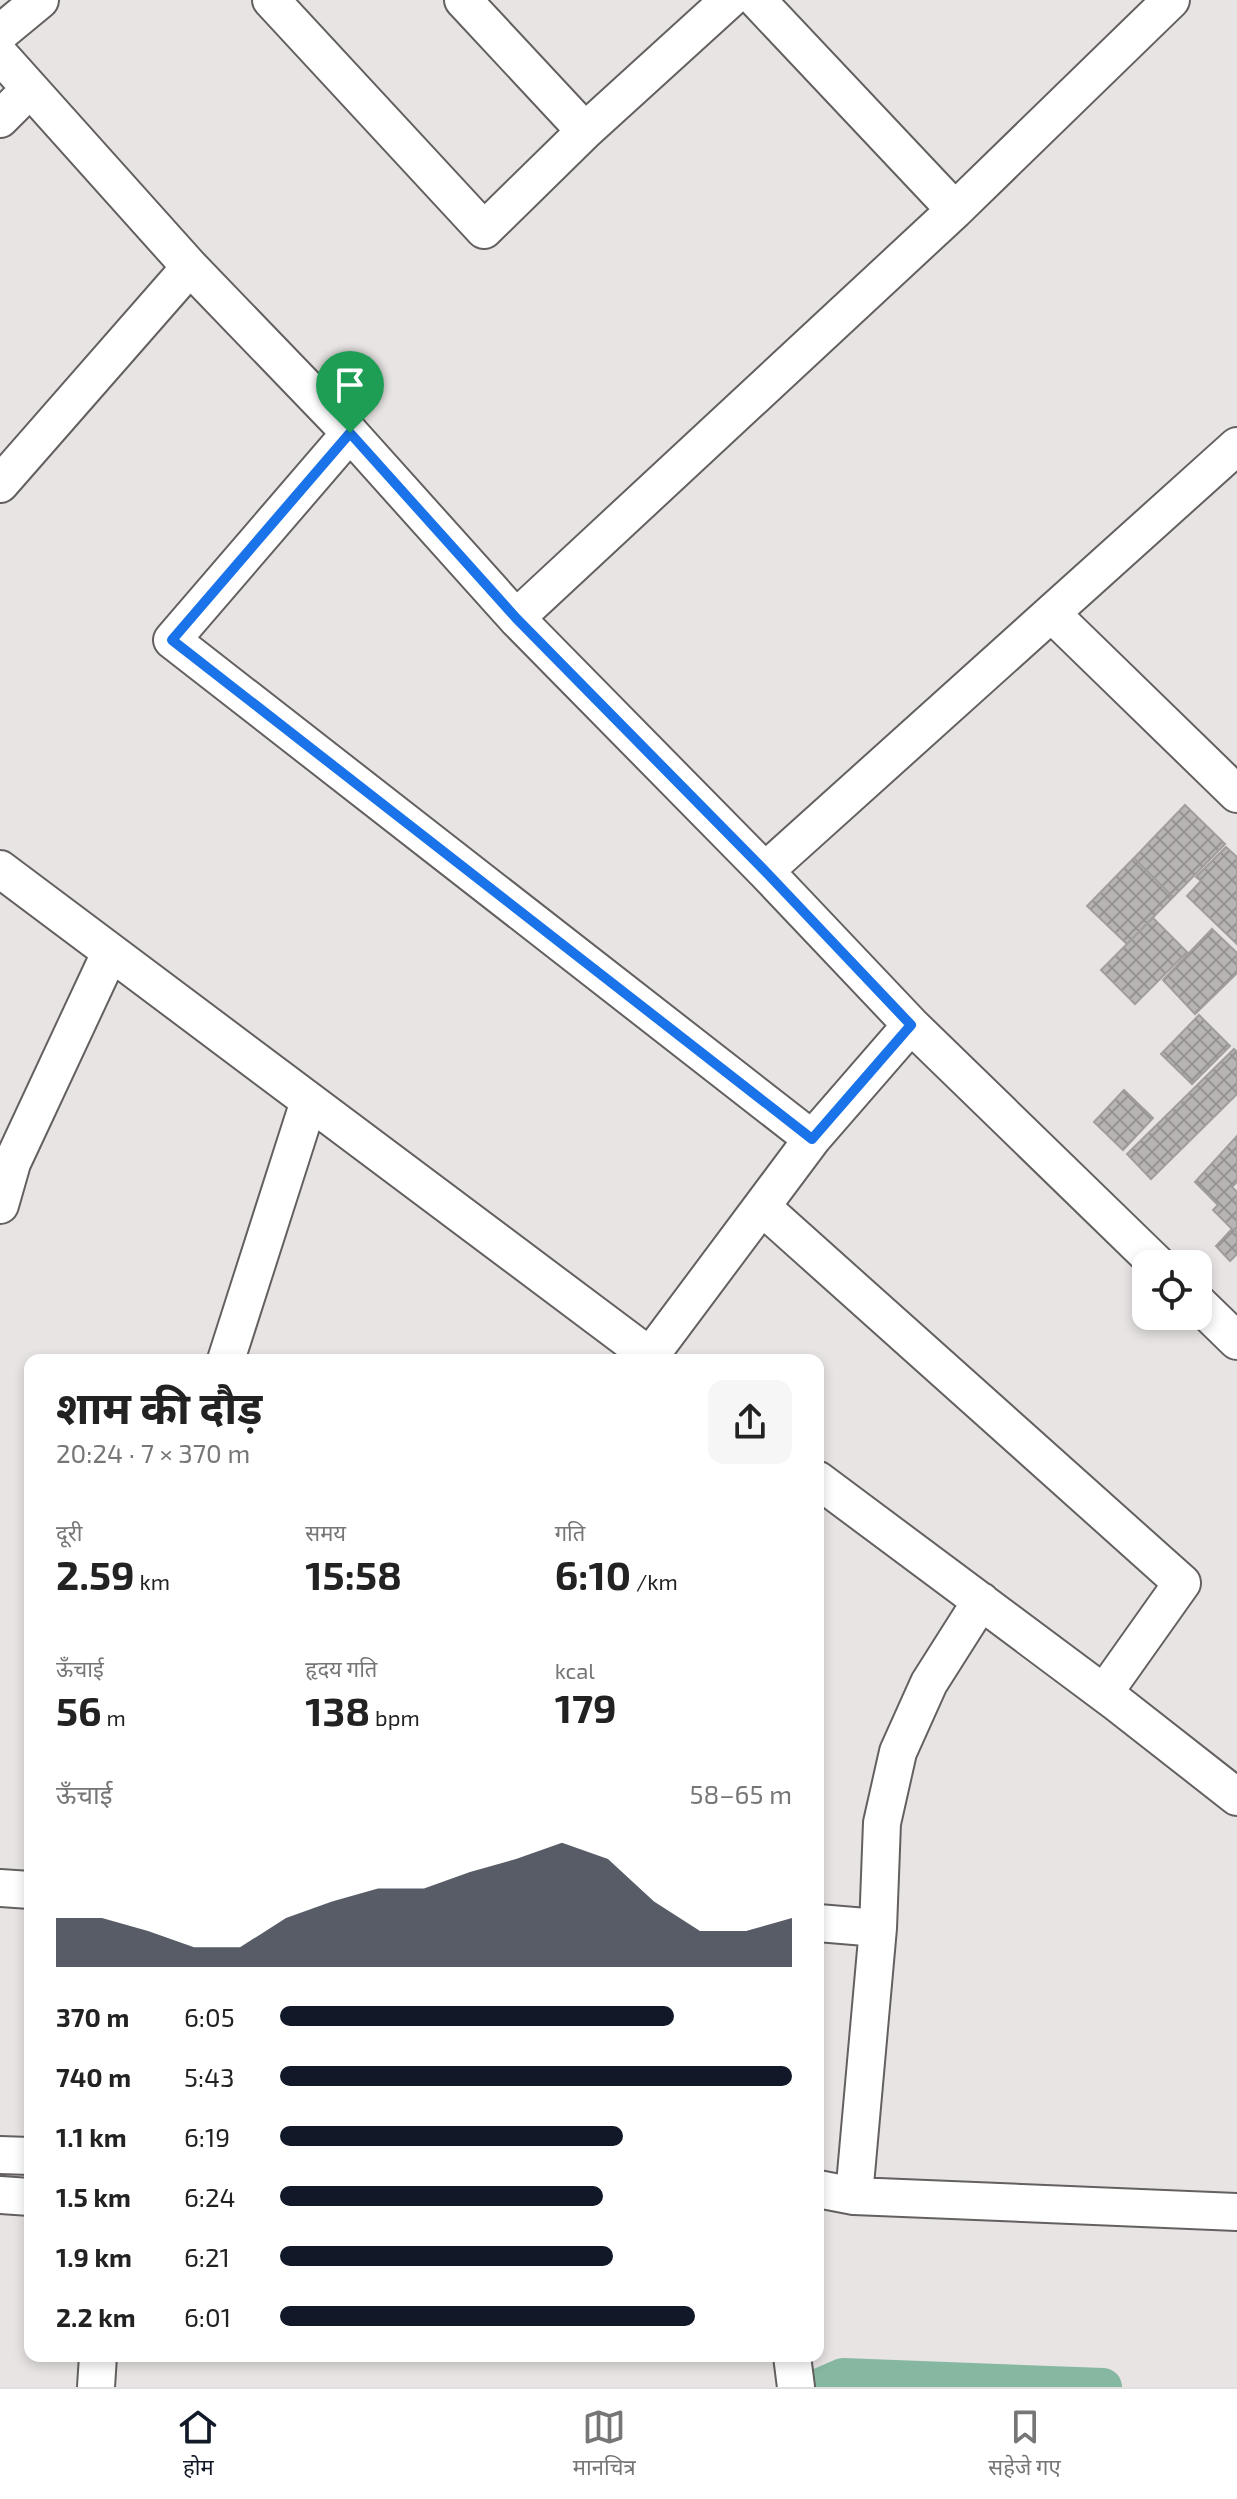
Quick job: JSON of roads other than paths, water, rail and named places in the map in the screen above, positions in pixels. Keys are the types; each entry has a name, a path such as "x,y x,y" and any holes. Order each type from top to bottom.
{"street":[{"path":"0,33 40,0"},
{"path":"271,0 484,230 585,131 729,0"},
{"path":"463,0 585,131"},
{"path":"757,0 955,210"},
{"path":"516,618 955,210 1171,0"},
{"path":"0,55 190,267 350,433 516,618 765,871 911,1025 1143,1250"},
{"path":"0,119 30,89"},
{"path":"0,484 190,267"},
{"path":"350,433 172,640 812,1139"},
{"path":"765,871 1053,615 1237,446"},
{"path":"1053,615 1237,794"},
{"path":"0,869 647,1354"},
{"path":"1,1198 12,1163 110,953"},
{"path":"655,1354 812,1139 911,1025"},
{"path":"228,1354 309,1101"},
{"path":"762,1207 1182,1583 1104,1693"},
{"path":"1212,1317 1237,1341"},
{"path":"824,1484 1104,1693 1237,1797"},
{"path":"854,2196 878,1928 882,1823 898,1752 929,1683 981,1601"},
{"path":"0,1888 24,1890"},
{"path":"824,1924 878,1928"},
{"path":"0,2155 24,2156"},
{"path":"824,2190 854,2196 1237,2212"},
{"path":"0,2195 24,2197"},
{"path":"824,2202 854,2196"},
{"path":"96,2387 98,2362"}],"waterway":[{"path":"820,2387 843,2377 1103,2387"}]}
